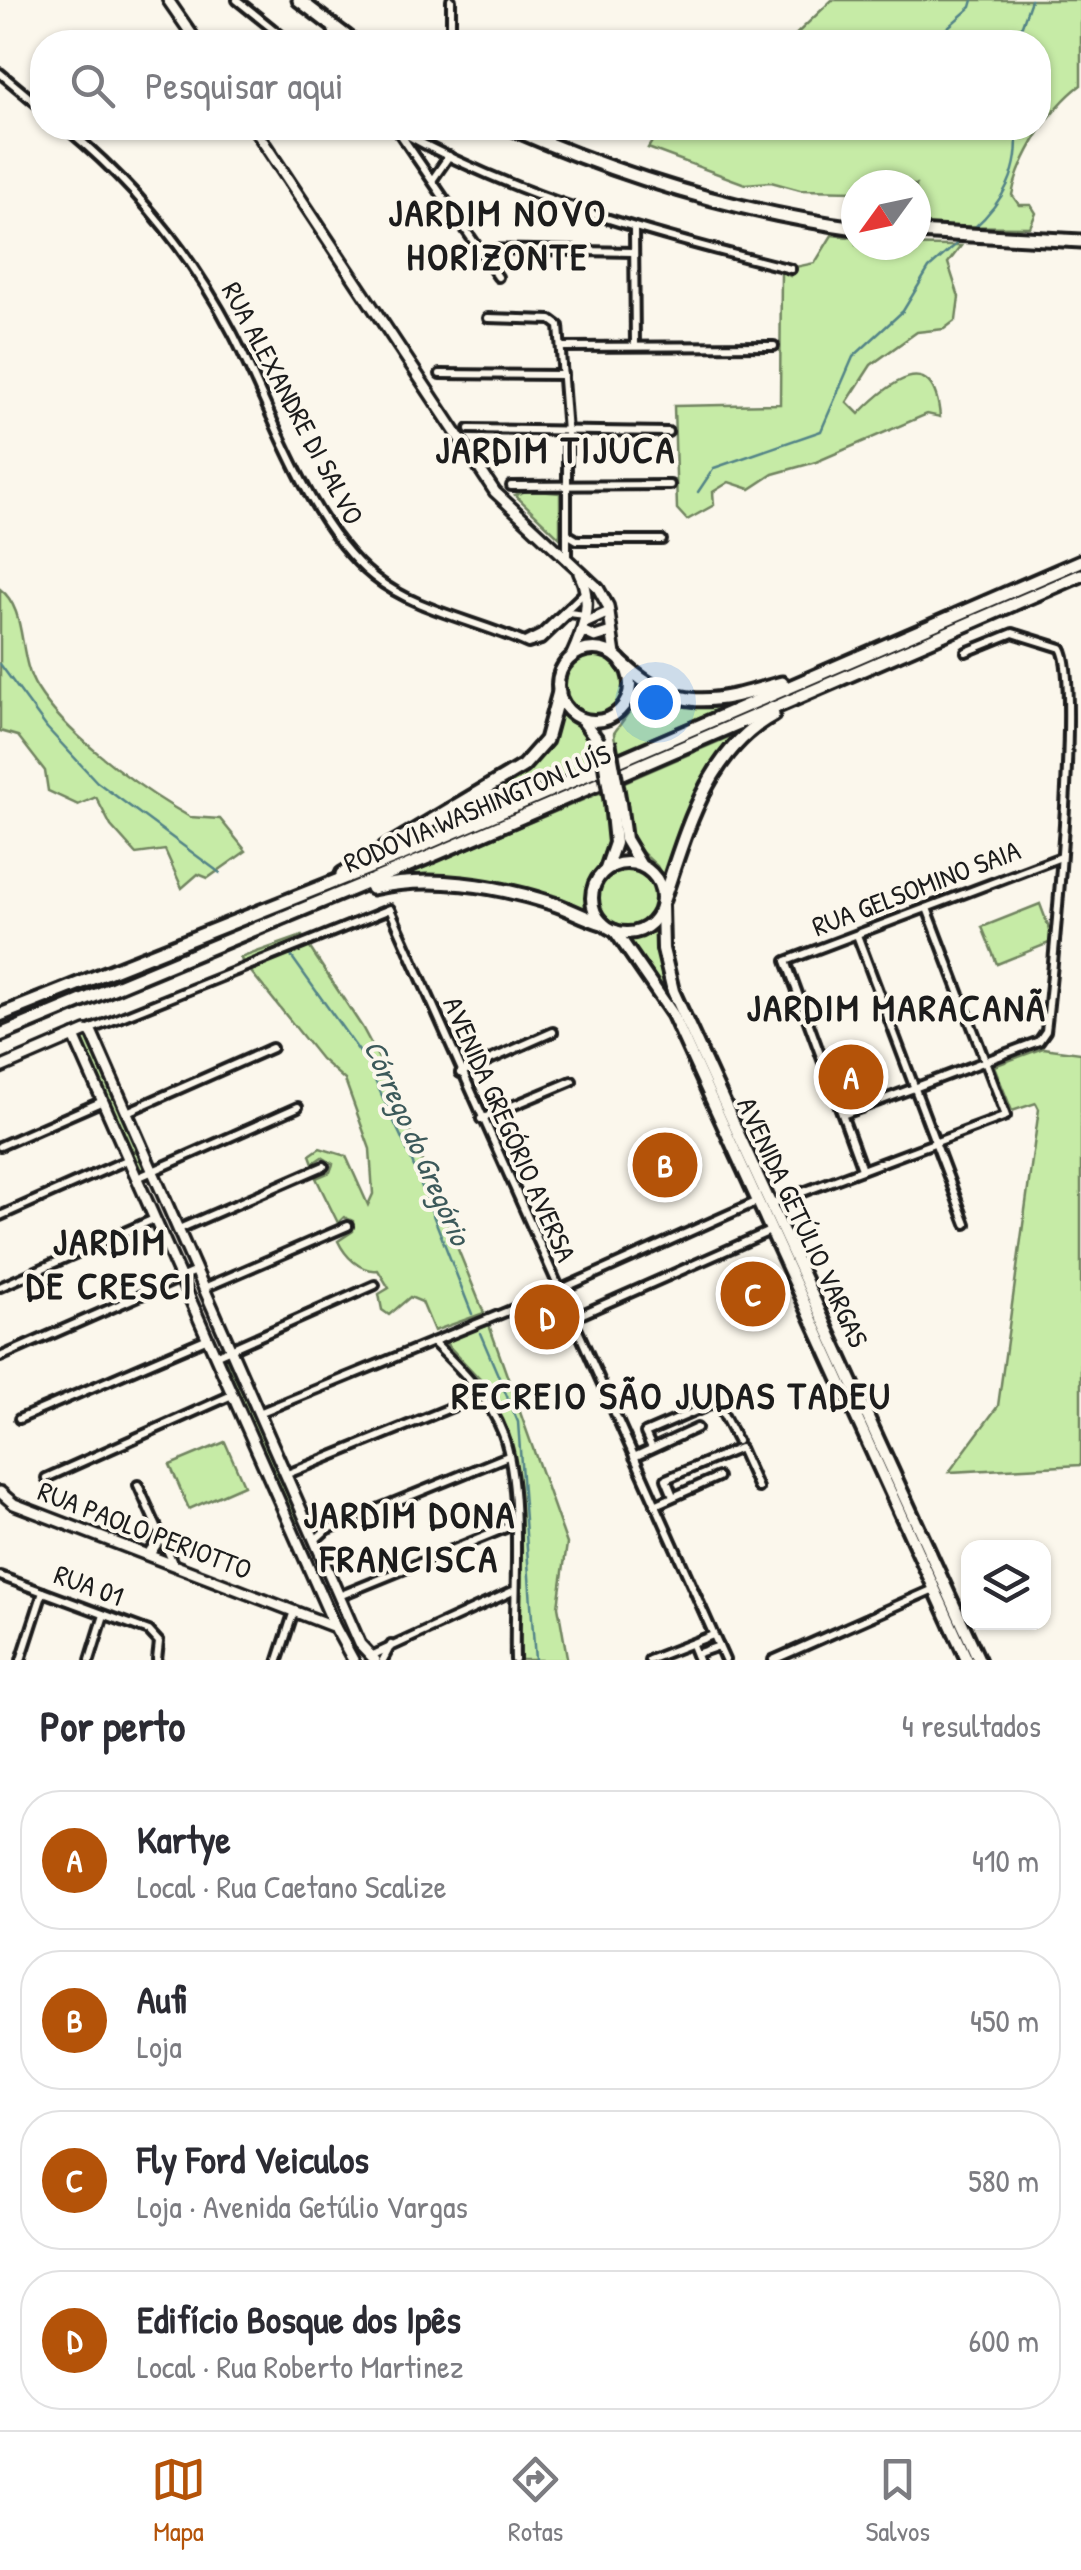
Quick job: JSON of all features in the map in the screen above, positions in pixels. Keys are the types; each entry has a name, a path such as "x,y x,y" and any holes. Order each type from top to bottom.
{"highway":[{"path":"299,0 335,30"},
{"path":"544,140 708,199 841,226"},
{"path":"931,233 1081,241"},
{"name":"RODOVIA WASHINGTON LUÍS","path":"0,1014 276,907 1081,561"},
{"name":"RODOVIA WASHINGTON LUÍS","path":"0,1035 398,870 1081,578"},
{"path":"619,660 659,692 699,702 728,698 834,667"},
{"path":"662,903 703,794 726,754 766,719 846,676"},
{"path":"276,907 523,766 546,740 559,692"},
{"path":"324,898 382,886 458,884 530,896 602,922"}],"main road":[{"path":"606,743 559,692 560,673 571,657 592,649 619,660 630,681 606,743 625,839 641,865 658,879 662,903 650,926 627,933 615,931 602,922 592,901 598,878 616,843 616,803"},
{"path":"578,717 602,720 623,707"},
{"path":"606,869 629,862 641,865"},
{"name":"AVENIDA GETÚLIO VARGAS","path":"662,903 663,948 673,991 980,1660"},
{"name":"AVENIDA GETÚLIO VARGAS","path":"615,931 663,996 967,1660"}],"street":[{"path":"168,0 188,30"},
{"path":"176,0 182,21"},
{"path":"237,0 273,30"},
{"path":"450,30 451,0"},
{"path":"0,73 30,98"},
{"name":"RUA ALEXANDRE DI SALVO","path":"80,140 132,185 193,266 232,334 321,514 349,552 378,580 400,592 524,642"},
{"path":"262,140 495,492 603,595 619,660"},
{"path":"405,140 498,277"},
{"path":"419,140 449,156 634,230 790,269"},
{"path":"433,180 449,156"},
{"path":"634,230 635,346"},
{"path":"479,248 632,252"},
{"path":"488,318 554,321 562,347 567,432 568,561"},
{"path":"562,347 774,346"},
{"path":"440,374 563,375"},
{"path":"469,429 668,432"},
{"path":"511,486 670,484"},
{"path":"551,548 566,535"},
{"path":"566,535 577,540 662,540"},
{"path":"571,657 583,623 586,591 578,571"},
{"path":"524,642 540,634 586,591"},
{"path":"586,591 603,595"},
{"path":"583,623 609,612"},
{"path":"524,642 541,640 569,613 596,638 612,631"},
{"path":"862,1169 845,1114 1039,1041 1046,1032 1072,826 1076,704 1072,668 1061,648 1013,633 966,652"},
{"name":"RUA GELSOMINO SAIA","path":"845,1114 786,962 1061,856"},
{"path":"770,1204 1006,1116 928,908"},
{"name":"AVENIDA GREGÓRIO AVERSA","path":"89,1030 390,909 725,1660"},
{"path":"857,935 966,1224"},
{"path":"0,1068 89,1030 360,1644 374,1659 391,1644 513,1592"},
{"path":"460,1073 553,1032"},
{"path":"74,1036 334,1627 353,1660"},
{"path":"128,1112 272,1048"},
{"path":"482,1119 572,1080"},
{"path":"0,1146 102,1101"},
{"path":"137,1178 298,1107"},
{"path":"0,1216 129,1159"},
{"path":"179,1229 324,1166"},
{"path":"259,1414 756,1202"},
{"path":"0,1287 156,1218"},
{"path":"204,1288 348,1226"},
{"path":"571,1319 770,1231"},
{"path":"0,1356 197,1271"},
{"path":"216,1355 374,1284"},
{"path":"19,1419 209,1338"},
{"path":"433,1342 482,1395 504,1436 513,1525 514,1660"},
{"path":"46,1478 234,1395"},
{"path":"286,1475 482,1395"},
{"path":"652,1448 645,1433 719,1402 737,1441"},
{"path":"634,1457 697,1428"},
{"path":"673,1496 666,1480 740,1448 758,1488"},
{"path":"299,1547 326,1530 508,1456"},
{"path":"656,1505 718,1476"},
{"path":"138,1485 173,1563"},
{"name":"RUA PAOLO PERIOTTO","path":"0,1492 14,1504 334,1627"},
{"path":"339,1596 513,1525"},
{"path":"293,1533 308,1526 326,1530"},
{"path":"148,1554 162,1535"},
{"name":"RUA 01","path":"0,1576 149,1631 159,1642 157,1660"},
{"path":"773,1660 934,1588"},
{"path":"21,1660 43,1592"},
{"path":"278,1660 294,1611"},
{"path":"90,1660 104,1615"},
{"path":"649,1660 714,1635"},
{"path":"692,1645 697,1657 718,1646"}],"green space":[{"path":"832,0 1081,0 1081,85 1051,117 1051,30 801,30"},
{"path":"653,140 1035,140 1021,165 1012,195 1019,205 1031,205 1036,213 1030,227 931,226 931,170 841,170 841,191 800,190 771,182 745,184 648,148"},
{"path":"832,235 841,236 841,260 931,260 931,246 961,246 948,263 959,297 956,320 944,329 917,332 871,365 847,402 859,414 896,383 919,377 929,382 936,395 940,417 927,414 816,462 773,474 750,489 729,482 713,492 714,505 687,520 677,509 674,406 780,404 781,271 790,276 795,267 815,263"},
{"path":"528,490 560,493 560,538 515,495"},
{"path":"0,589 15,609 31,676 63,721 118,769 173,807 190,817 220,819 246,851 208,878 198,874 182,888 165,850 136,854 111,826 96,797 78,805 48,791 45,771 18,736 0,731"},
{"path":"594,655 616,664 625,686 616,708 594,717 572,708 563,686 572,664"},
{"path":"636,680 676,702 728,705 616,753 614,733 634,705"},
{"path":"561,712 589,736 599,760 407,844 427,828 518,776 552,738"},
{"path":"745,730 723,754 665,882 657,866 631,842 622,783"},
{"path":"604,791 610,845 587,887 590,915 551,899 394,880"},
{"path":"628,867 650,876 659,898 650,920 628,929 606,920 597,898 606,876"},
{"path":"1040,904 1054,941 997,964 982,927"},
{"path":"657,923 659,953 669,990 976,1660 971,1660 668,1001 649,970 622,941"},
{"path":"302,936 384,1068 484,1313 434,1331 422,1302 410,1297 389,1315 382,1310 379,1294 389,1288 378,1270 354,1262 338,1241 353,1231 353,1221 344,1217 338,1223 316,1178 330,1172 333,1164 322,1157 313,1163 310,1155 320,1148 346,1156 368,1205 373,1194 370,1149 345,1080 321,1059 240,958"},
{"path":"88,1036 149,1167 145,1171 138,1170 81,1042"},
{"path":"1043,1048 1081,1053 1081,1465 949,1472 998,1406 1039,1109 1036,1103 1012,1111 994,1066"},
{"path":"489,1325 567,1544 558,1606 567,1657 564,1660 521,1660 514,1454 493,1393 444,1341"},
{"path":"225,1356 301,1518 299,1522 294,1521 222,1363"},
{"path":"225,1442 244,1485 189,1509 170,1465"}],"waterway":[{"path":"945,30 971,7 973,0"},
{"path":"1020,30 1031,0"},
{"path":"973,229 994,207 1008,184 1017,140"},
{"path":"698,492 714,468 821,431 853,357 903,311 929,268 960,241"},
{"name":"Córrego do Gregório","path":"0,664 47,728 97,782 220,873"},
{"name":"Córrego do Gregório","path":"289,953 366,1061 409,1154 472,1314"},
{"name":"Córrego do Gregório","path":"480,1333 518,1422 535,1660"}],"place":[{"name":"Kartye","path":"851,1077"},
{"name":"Aufi","path":"665,1165"},
{"name":"Fly Ford Veiculos","path":"753,1294"},
{"name":"Edifício Bosque dos Ipês","path":"547,1317"}],"district":[{"name":"JARDIM NOVO HORIZONTE","path":"498,234"},
{"name":"JARDIM TIJUCA","path":"556,449"},
{"name":"JARDIM MARACANÃ","path":"897,1007"},
{"name":"JARDIM DE CRESCI","path":"110,1263"},
{"name":"RECREIO SÃO JUDAS TADEU","path":"672,1395"},
{"name":"JARDIM DONA FRANCISCA","path":"410,1536"}]}
